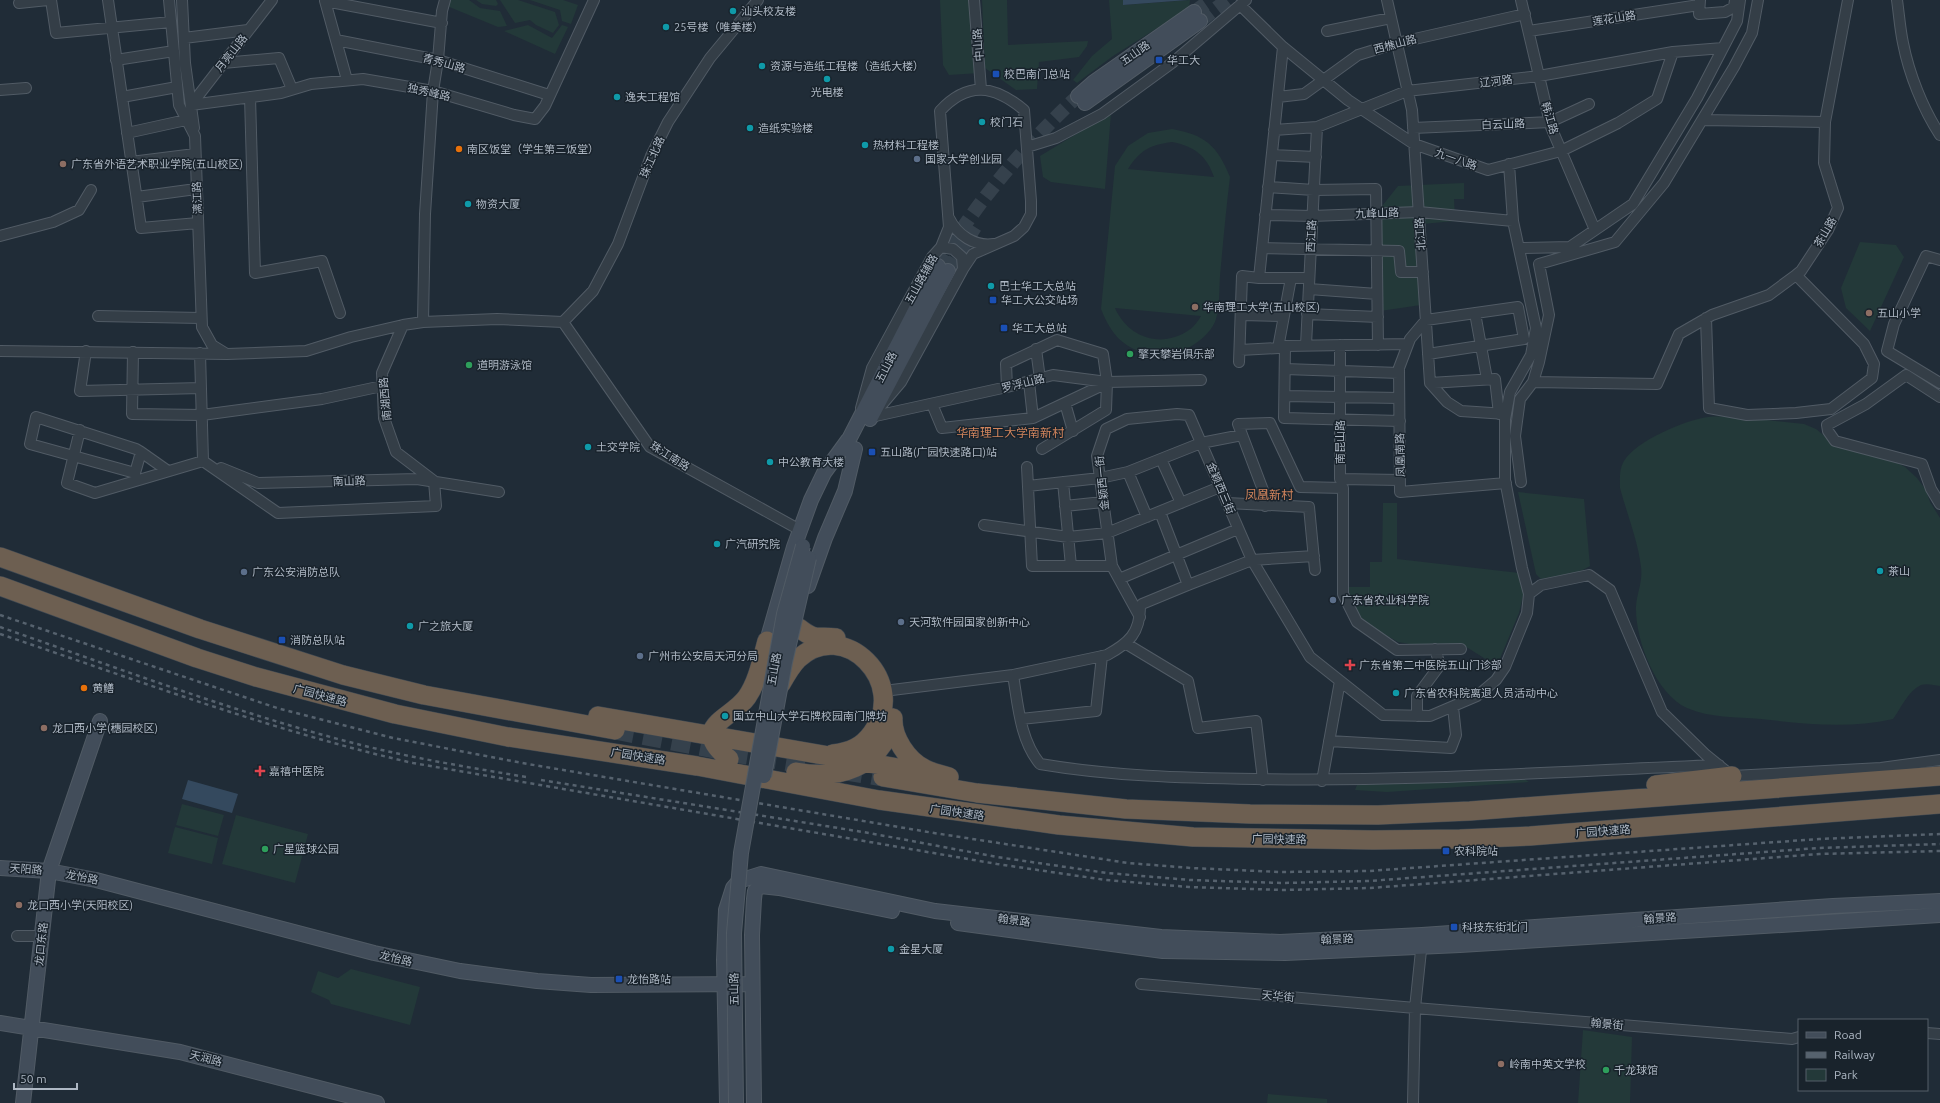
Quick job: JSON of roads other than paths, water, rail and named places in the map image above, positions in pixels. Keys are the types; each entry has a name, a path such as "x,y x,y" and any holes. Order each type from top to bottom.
{"highway":[{"name":"广园快速路","path":"0,557 200,629 322,668 394,689 510,712 615,730"},
{"name":"广园快速路","path":"0,586 197,658 326,697 470,729 620,753 879,800 1059,825 1201,837 1373,840 1460,839 1530,836 1940,804"},
{"path":"799,628 810,636 843,639 857,645 878,662 889,681 892,690 893,724 897,737 908,757 924,769 949,777"},
{"path":"729,759 714,744 712,735 713,727 717,722 741,704 748,696 754,686 767,641"},
{"path":"781,684 798,658 815,649 827,646 839,646 851,650 872,666 878,674 884,692 883,713 878,726 868,740 856,749 847,752 824,754"},
{"path":"510,712 564,711 824,754 1126,809"},
{"path":"817,776 838,774 864,762 876,753 883,745 893,724"},
{"path":"620,753 666,748 957,800 1059,825"},
{"path":"1470,812 1524,801 1725,771"},
{"name":"广园快速路","path":"882,777 977,793 1126,809 1180,812 1319,815 1470,812 1940,776"}],"street":[{"path":"19,2 48,0"},
{"path":"51,0 56,34 171,22"},
{"path":"108,0 141,228 198,223"},
{"name":"漓江路","path":"169,0 179,105 194,136 202,323"},
{"path":"182,0 184,38 194,136"},
{"name":"月亮山路","path":"191,105 272,0"},
{"path":"423,322 425,214 433,91 438,60 442,11 445,0"},
{"name":"独秀峰路","path":"191,105 250,97 311,84 363,79 433,91 514,115 535,119 545,106 594,0"},
{"name":"珠江北路","path":"563,322 593,291 618,244 651,156 668,122 710,58 758,0"},
{"name":"中山路","path":"974,0 980,90"},
{"name":"北江路","path":"1387,0 1407,91 1413,128 1430,383"},
{"name":"韩江路","path":"1521,0 1550,122 1595,230"},
{"path":"1699,3 1700,14 1725,12 1734,7 1735,0"},
{"path":"1520,248 1570,247 1633,204 1695,103 1737,21 1740,0"},
{"path":"1521,482 1515,436 1520,400 1533,382 1549,315 1540,264 1615,242 1664,183 1752,33 1758,0"},
{"name":"茶山路","path":"1533,382 1657,384 1679,334 1706,318 1769,295 1801,271 1828,230 1838,208 1824,163 1825,122 1848,0"},
{"path":"1898,0 1903,44 1913,77 1932,124 1940,135"},
{"path":"347,80 325,1 442,23"},
{"path":"1027,147 1056,138 1102,114 1172,63 1243,2"},
{"name":"九一八路","path":"1243,2 1283,47 1363,110 1414,144 1488,170 1561,150 1618,123 1657,99 1673,52"},
{"name":"莲花山路","path":"1529,31 1699,3"},
{"name":"西樵山路","path":"1278,97 1304,94 1358,55 1397,43 1525,14"},
{"name":"五山路","path":"1081,99 1197,17"},
{"path":"1327,31 1391,18"},
{"path":"184,38 248,30"},
{"name":"青秀山路","path":"336,40 438,60 549,95"},
{"path":"1259,278 1283,47"},
{"name":"辽河路","path":"1274,130 1317,127 1363,110 1407,91 1539,76 1673,52 1723,48"},
{"path":"116,60 174,51"},
{"path":"223,63 280,58 292,89"},
{"path":"122,97 177,87"},
{"path":"0,90 26,88"},
{"path":"865,418 892,395 901,382 963,269 973,254 1002,243 1014,236 1024,227 1030,214 1031,201 1024,110 1011,99 996,92 980,90 965,92 951,100 940,112 949,227 941,247"},
{"path":"250,97 255,273 322,261 340,313"},
{"name":"白云山路","path":"1413,128 1550,122 1588,104"},
{"path":"127,133 186,120"},
{"path":"1702,120 1825,122"},
{"name":"西江路","path":"1306,345 1317,127"},
{"path":"132,162 195,154"},
{"path":"1272,155 1316,157"},
{"path":"1502,414 1510,392 1531,355 1536,328 1520,248 1512,220 1509,164"},
{"path":"1268,187 1314,190 1376,189 1378,345"},
{"path":"137,197 196,189"},
{"path":"0,236 52,222 79,210 91,190"},
{"path":"947,212 953,225 962,235 974,242 988,245 1002,243"},
{"name":"九峰山路","path":"1266,215 1312,216 1418,212 1512,220"},
{"name":"五山路辅路","path":"865,418 872,368 932,257 941,247 953,249 960,255 964,264 963,269"},
{"path":"1262,248 1399,252 1401,272 1423,272"},
{"path":"1940,260 1926,256 1894,324 1887,351 1940,383"},
{"name":"五山路","path":"746,1103 743,963 746,888 756,814 807,547 816,510 852,444 943,268"},
{"path":"1706,318 1709,408 1747,415 1796,413 1831,409 1872,378 1874,364 1864,344 1796,275"},
{"path":"1239,362 1242,276 1259,278 1309,278"},
{"path":"1240,350 1278,348 1291,278"},
{"path":"1309,289 1378,294"},
{"path":"1426,320 1518,307 1524,338 1428,354"},
{"path":"1475,313 1487,379"},
{"path":"1307,314 1378,317"},
{"path":"1241,315 1284,316"},
{"path":"98,316 202,323 212,345 227,354"},
{"path":"0,351 227,354 306,351 351,337 403,324 497,318 563,322"},
{"name":"凤凰南路","path":"1426,320 1410,339 1399,368 1400,492 1506,483"},
{"name":"珠江南路","path":"563,322 650,447 800,530"},
{"name":"南湖西路","path":"403,324 382,373 384,418 396,452 434,481"},
{"path":"1007,387 1006,364 1056,340 1103,354 1107,382 1106,410 1042,449"},
{"path":"1400,421 1284,418 1285,346 1408,344"},
{"name":"南昆山路","path":"1340,345 1340,479 1400,480"},
{"path":"1036,350 1040,379"},
{"path":"86,351 80,392 201,388"},
{"path":"133,352 132,414 202,415 322,400 382,386"},
{"path":"200,353 203,461"},
{"path":"1285,369 1399,373"},
{"name":"罗浮山路","path":"865,418 1029,382 1053,375 1107,382 1201,380"},
{"path":"1940,397 1906,375 1866,404 1827,425 1828,431 1835,441 1922,464 1931,489 1940,504"},
{"path":"1430,383 1495,379 1502,414 1506,483 1529,594 1541,584 1588,575 1610,590 1662,712 1725,771"},
{"path":"1029,382 1033,418"},
{"path":"932,404 942,428 1033,418 1107,382"},
{"path":"1430,383 1447,402 1461,412 1502,414"},
{"path":"1284,396 1400,398"},
{"path":"1065,403 1073,431"},
{"name":"金颖西一街","path":"1140,617 1112,566 1097,456 1106,429 1127,419 1177,414 1189,415"},
{"name":"金颖西三街","path":"1189,415 1252,560 1310,657 1382,715 1430,716 1477,696 1496,680 1505,667 1526,612 1529,594"},
{"path":"141,452 135,473 30,444 36,417 80,430 141,452 168,471"},
{"path":"1266,506 1266,498 1238,424 1270,423 1300,487 1342,488 1343,594 1356,622 1397,650 1461,649"},
{"path":"80,430 67,484 95,493 203,461"},
{"path":"1028,486 1100,478 1128,472 1201,443 1242,435"},
{"path":"852,444 845,491 811,576 796,640 792,645 785,647 767,641 800,530 824,473 852,444"},
{"path":"1161,459 1181,503"},
{"path":"203,461 278,513 436,506 434,481"},
{"name":"南山路","path":"203,461 258,484 417,479 498,492"},
{"path":"1027,468 1032,566 1112,566"},
{"path":"1128,472 1147,517"},
{"path":"1063,482 1070,566"},
{"path":"984,525 1068,537 1107,533 1220,487"},
{"path":"1065,506 1103,502"},
{"path":"1227,503 1309,507 1315,570"},
{"path":"1160,512 1188,584"},
{"path":"1119,579 1238,529"},
{"name":"五山路","path":"736,1103 734,933 740,860 784,614 807,547"},
{"path":"892,690 1012,675 1107,655 1125,643 1135,632 1140,617 1140,607 1142,604 1188,584 1252,560 1314,556"},
{"path":"1125,643 1188,681 1198,728 1256,721 1263,780"},
{"path":"1417,716 1417,696 1440,665 1435,649"},
{"path":"1021,719 1096,711 1102,656"},
{"path":"1012,675 1021,719 1031,753 1040,764 1079,770 1177,778 1392,780 1881,768 1940,760"},
{"path":"1322,780 1340,681"},
{"path":"1329,741 1451,748 1456,735 1453,707"},
{"name":"龙口东路","path":"24,1103 49,871 100,721"},
{"name":"天阳路","path":"0,868 49,871"},
{"name":"天阳路","path":"0,874 27,875 49,871"},
{"name":"龙怡路","path":"49,871 130,888 374,953 460,971 570,984 752,984"},
{"name":"翰景路","path":"724,985 726,910 729,895 733,888 740,882 752,876 766,875 935,911 1161,937 1280,942 1422,941 1940,915"},
{"name":"翰景路","path":"752,984 754,899 755,891 760,886 933,919 1163,950 1284,954 1825,907 1940,901"},
{"path":"17,936 42,936"},
{"path":"1413,1103 1415,1008 1422,941"},
{"path":"752,984 754,1103"},
{"name":"天华街","path":"1141,984 1415,1008"},
{"path":"724,985 727,1103"},
{"name":"翰景街","path":"1415,1008 1792,1039 1798,1037"},
{"name":"天润路","path":"0,1023 180,1052 377,1103"},
{"name":"天润路","path":"0,1033 32,1029"},
{"path":"1928,1033 1940,1034"}],"water":[{"path":"1123,0 1188,0 1123,5"},
{"path":"188,780 238,794 232,813 182,799"}],"tunnel":[{"path":"1194,12 1211,0"},
{"path":"1200,21 1227,0"},
{"path":"938,266 968,220 1002,176 1020,155 1078,96"},
{"path":"948,271 975,227"},
{"path":"615,730 741,754 883,777"}],"railway":[{"path":"0,615 277,708 393,738 522,763 934,833 1128,863 1191,868 1280,872 1369,871 1819,839 1940,834"},
{"path":"0,627 181,691 319,734 405,755 526,777"},
{"path":"0,634 256,720 308,736 413,763 997,864 1106,880 1189,887 1282,890 1370,888 1819,854 1940,851"},
{"path":"541,780 869,833 997,857 1107,873 1190,880 1281,883 1369,881 1819,848 1940,844"}],"place":[{"name":"汕头校友楼","path":"733,11"},
{"name":"25号楼（唯美楼）","path":"666,27"},
{"name":"华工大","path":"1159,60"},
{"name":"资源与造纸工程楼（造纸大楼）","path":"762,66"},
{"name":"校巴南门总站","path":"996,74"},
{"name":"光电楼","path":"827,79"},
{"name":"逸夫工程馆","path":"617,97"},
{"name":"校门石","path":"982,122"},
{"name":"造纸实验楼","path":"750,128"},
{"name":"热材料工程楼","path":"865,145"},
{"name":"南区饭堂（学生第三饭堂）","path":"459,149"},
{"name":"国家大学创业园","path":"917,159"},
{"name":"广东省外语艺术职业学院(五山校区)","path":"63,164"},
{"name":"物资大厦","path":"468,204"},
{"name":"巴士华工大总站","path":"991,286"},
{"name":"华工大公交站场","path":"993,300"},
{"name":"华南理工大学(五山校区)","path":"1195,307"},
{"name":"五山小学","path":"1869,313"},
{"name":"华工大总站","path":"1004,328"},
{"name":"擎天攀岩俱乐部","path":"1130,354"},
{"name":"道明游泳馆","path":"469,365"},
{"name":"土交学院","path":"588,447"},
{"name":"五山路(广园快速路口)站","path":"872,452"},
{"name":"中公教育大楼","path":"770,462"},
{"name":"广汽研究院","path":"717,544"},
{"name":"茶山","path":"1880,571"},
{"name":"广东公安消防总队","path":"244,572"},
{"name":"广东省农业科学院","path":"1333,600"},
{"name":"天河软件园国家创新中心","path":"901,622"},
{"name":"广之旅大厦","path":"410,626"},
{"name":"消防总队站","path":"282,640"},
{"name":"广州市公安局天河分局","path":"640,656"},
{"name":"广东省第二中医院五山门诊部","path":"1350,665"},
{"name":"黄鳝","path":"84,688"},
{"name":"广东省农科院离退人员活动中心","path":"1396,693"},
{"name":"国立中山大学石牌校园南门牌坊","path":"725,716"},
{"name":"龙口西小学(穗园校区)","path":"44,728"},
{"name":"嘉禧中医院","path":"260,771"},
{"name":"广星篮球公园","path":"265,849"},
{"name":"农科院站","path":"1446,851"},
{"name":"龙口西小学(天阳校区)","path":"19,905"},
{"name":"科技东街北门","path":"1454,927"},
{"name":"金星大厦","path":"891,949"},
{"name":"龙怡路站","path":"619,979"},
{"name":"岭南中英文学校","path":"1501,1064"},
{"name":"千龙球馆","path":"1606,1070"}],"district":[{"name":"华南理工大学南新村","path":"1010,433"},
{"name":"凤凰新村","path":"1269,495"}]}
